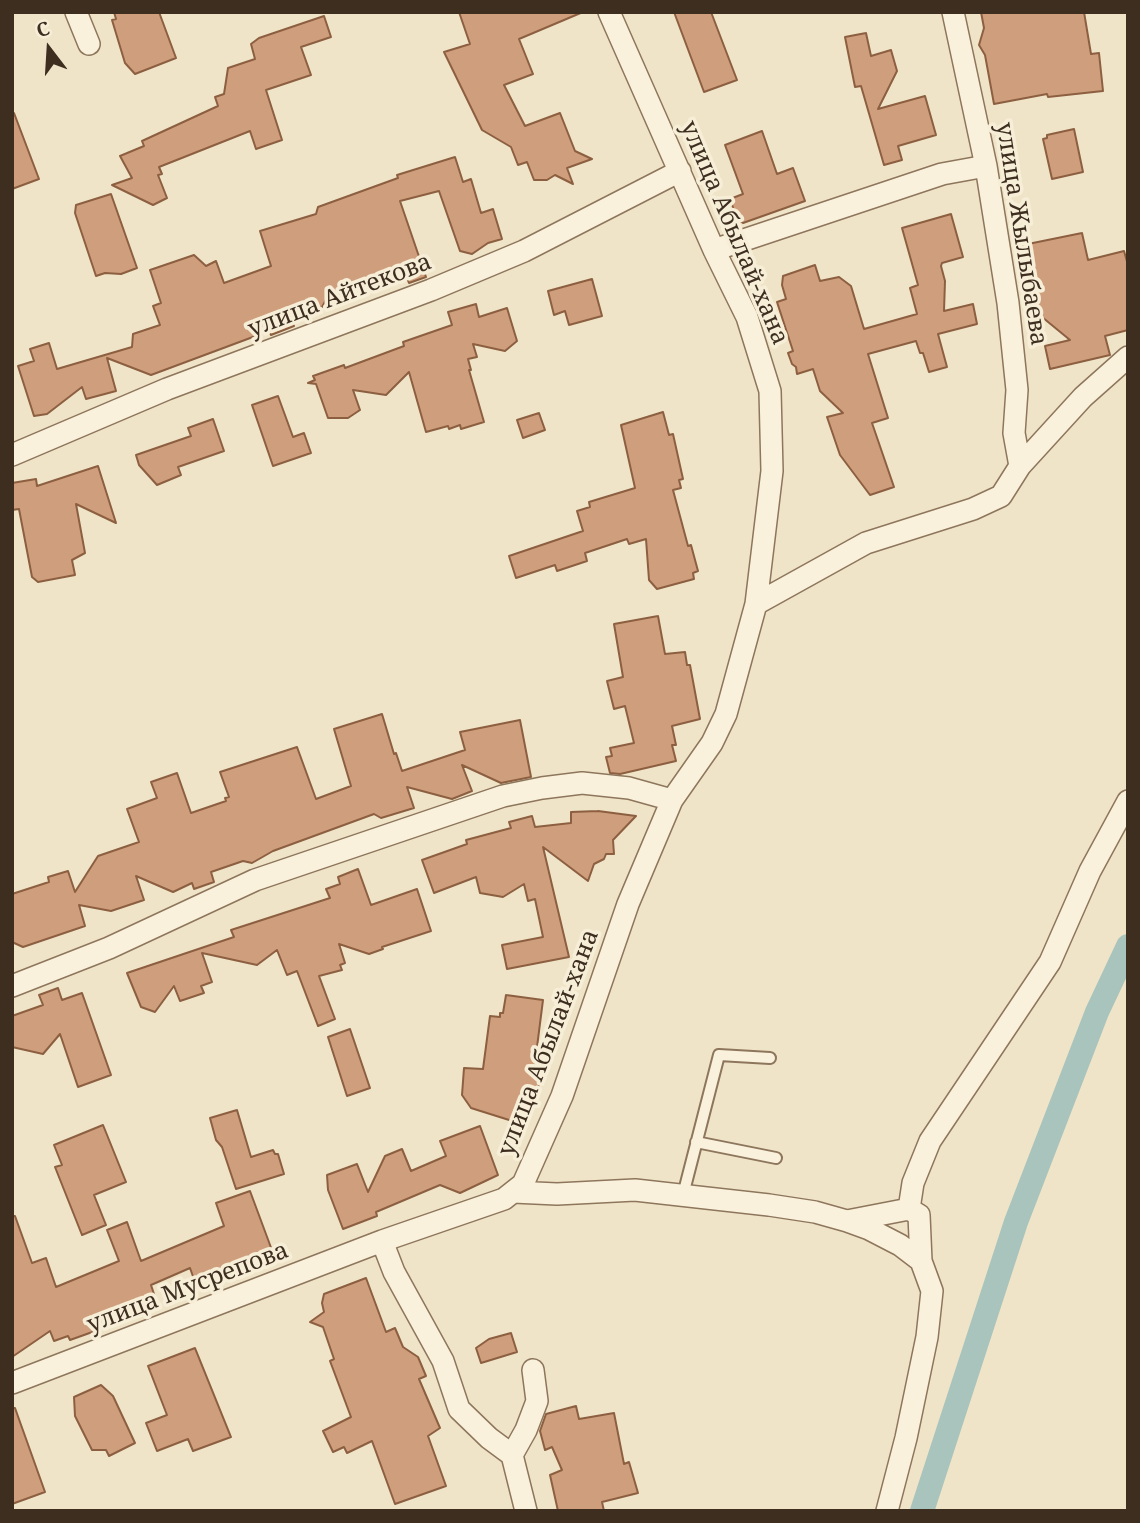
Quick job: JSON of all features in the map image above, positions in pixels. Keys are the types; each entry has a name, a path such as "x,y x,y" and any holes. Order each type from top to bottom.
{"street":[{"path":"76,12 89,44"},
{"name":"улица Абылай-хана","path":"382,1241 504,1199 523,1184 562,1096 628,904 672,800 712,743 726,714 739,674 755,604 772,471 771,391 747,317 714,250 609,12"},
{"name":"улица Жылыбаева","path":"953,12 986,166 1008,303 1017,390 1014,433 1020,466"},
{"path":"714,250 942,174 986,166"},
{"name":"улица Айтекова","path":"12,455 167,389 454,281 524,251 680,171"},
{"path":"755,604 866,543 973,509 1001,496 1020,466 1083,397 1128,357"},
{"path":"12,986 109,948 255,880 503,796 582,783 629,788 672,800"},
{"path":"909,1209 913,1183 930,1141 1050,962 1090,871 1128,801"},
{"path":"513,1192 557,1194 635,1190 792,1208 869,1229 900,1245 921,1261"},
{"path":"847,1221 909,1209 919,1215 921,1261 932,1291 927,1337 906,1438 887,1511"},
{"path":"382,1241 394,1272 443,1361 460,1409 489,1438 512,1455 526,1511"},
{"name":"улица Мусрепова","path":"12,1383 382,1241"},
{"path":"512,1455 526,1430 537,1401 533,1370"}],"lane":[{"path":"683,1195 719,1055 770,1058"},
{"path":"696,1142 776,1158"}],"building":[{"path":"114,12 159,12 176,58 135,74 125,63 112,20 116,19"},
{"path":"459,12 583,12 519,39 533,74 504,85 525,126 560,113 575,151 592,159 567,168 573,184 555,175 547,180 534,180 527,162 518,165 511,147 482,130 444,52 470,44"},
{"path":"674,12 711,12 737,80 704,92"},
{"path":"981,12 1084,12 1091,54 1099,53 1103,91 1048,97 1047,94 994,104 985,55 979,45 984,28"},
{"path":"324,16 331,37 301,47 311,75 266,90 282,140 256,149 250,131 159,167 162,174 158,175 167,198 153,205 112,185 132,178 120,156 144,146 142,141 218,106 215,97 224,94 228,68 255,59 251,44 259,38"},
{"path":"866,33 871,56 891,50 897,71 878,109 925,96 936,135 898,146 902,160 884,165 861,86 855,87 845,37"},
{"path":"12,113 39,179 12,189"},
{"path":"1074,129 1083,172 1052,179 1043,139 1047,138 1047,135"},
{"path":"762,131 777,174 793,168 805,201 743,223 737,219 730,199 743,194 725,145"},
{"path":"455,157 463,182 471,179 481,213 493,209 502,239 488,243 472,254 460,251 439,191 400,201 426,277 409,283 407,278 375,288 367,285 327,298 322,307 291,317 294,326 271,335 269,331 151,375 107,358 116,391 86,399 82,387 47,414 34,416 18,366 34,361 30,349 49,343 57,369 132,347 133,334 160,325 153,306 161,303 150,270 194,255 206,266 216,261 224,283 271,266 260,231 316,214 318,207 398,178 397,175"},
{"path":"111,194 137,268 121,274 105,273 96,276 75,213 76,205"},
{"path":"951,214 963,257 942,263 945,281 944,311 973,304 977,324 938,334 947,367 929,372 916,341 868,354 888,418 872,423 894,487 870,495 840,455 827,417 843,413 820,391 813,369 797,374 796,367 792,364 788,353 793,351 777,302 786,299 782,285 783,276 815,265 820,281 839,277 851,286 864,329 917,314 910,288 918,285 902,228"},
{"path":"1082,233 1088,260 1124,251 1128,265 1128,330 1105,336 1110,355 1050,369 1045,346 1070,340 1031,308 1025,275 1030,274 1023,245"},
{"path":"592,279 602,316 569,325 565,311 554,315 548,291"},
{"path":"476,304 479,317 507,308 517,341 505,351 473,344 477,357 468,359 469,370 484,422 461,429 460,425 449,429 448,426 426,432 409,372 386,395 353,390 360,410 348,418 328,418 316,384 308,383 315,380 313,376 344,365 345,368 404,346 403,342 452,325 448,312"},
{"path":"278,396 293,437 304,433 311,453 273,466 252,405"},
{"path":"663,412 669,435 673,434 683,479 679,480 681,488 673,490 688,546 691,545 698,571 693,573 694,579 657,589 649,580 646,539 629,544 627,539 585,553 587,561 557,571 555,565 516,578 509,556 583,531 577,511 590,507 589,502 635,488 621,425"},
{"path":"539,413 545,430 523,438 517,420"},
{"path":"213,419 224,451 178,467 181,475 157,485 139,465 136,455 191,436 188,428"},
{"path":"98,466 116,523 76,504 85,553 72,560 75,575 38,582 32,577 19,509 12,510 12,483 36,479 37,486"},
{"path":"658,616 665,654 685,652 700,719 672,726 676,745 672,745 676,761 620,774 610,773 606,757 612,756 610,748 634,743 625,706 614,709 607,681 623,677 614,624"},
{"path":"382,714 402,771 465,750 460,732 520,720 531,777 501,783 462,765 472,791 452,799 407,787 414,808 381,818 374,814 273,851 252,863 243,861 211,872 214,882 194,889 192,883 173,892 136,876 144,900 111,911 79,905 85,926 23,947 12,942 12,894 49,882 48,877 68,871 75,892 98,856 139,842 127,809 157,798 151,782 177,773 191,813 226,801 225,798 229,797 220,772 297,747 316,799 351,786 334,729"},
{"path":"598,811 636,816 613,840 614,854 606,854 604,859 594,864 588,881 543,847 569,957 507,969 502,945 543,937 535,899 528,901 524,884 503,897 480,893 476,877 434,893 422,860 467,844 466,840 511,828 509,822 532,816 535,827 571,823 571,812"},
{"path":"358,869 371,905 417,889 431,931 369,954 339,944 345,963 340,965 342,970 319,976 335,1019 318,1026 297,971 287,975 277,950 257,965 202,953 212,982 201,986 204,993 180,1001 174,986 155,1012 141,1007 127,973 234,937 231,930 330,898 326,889 340,884 338,877"},
{"path":"58,988 62,1000 82,993 111,1075 78,1087 60,1034 43,1054 12,1047 12,1016 43,1005 39,995"},
{"path":"506,995 543,1000 537,1047 552,1049 525,1125 471,1108 462,1095 464,1068 483,1069 490,1016 500,1017"},
{"path":"350,1029 370,1088 347,1096 328,1037"},
{"path":"237,1110 251,1157 273,1150 278,1154 284,1174 236,1189 210,1118"},
{"path":"103,1125 126,1182 94,1195 106,1225 82,1235 55,1167 62,1165 54,1145"},
{"path":"480,1126 498,1175 460,1193 440,1185 376,1212 377,1216 343,1229 328,1190 327,1175 357,1164 368,1192 385,1156 402,1149 411,1171 446,1156 440,1141"},
{"path":"250,1191 273,1253 266,1261 254,1266 220,1269 215,1274 195,1282 190,1268 151,1285 156,1300 110,1318 112,1325 70,1340 68,1336 54,1341 50,1331 12,1357 12,1216 15,1216 32,1263 46,1258 56,1287 119,1261 107,1230 127,1222 141,1261 224,1226 216,1203"},
{"path":"366,1278 386,1332 395,1328 403,1347 418,1357 426,1376 419,1379 440,1428 428,1436 446,1486 395,1504 372,1441 347,1453 344,1447 333,1452 323,1431 351,1417 330,1361 334,1359 323,1327 310,1322 324,1312 324,1294"},
{"path":"511,1333 517,1352 481,1363 476,1348 489,1339"},
{"path":"195,1348 231,1437 193,1451 188,1439 157,1451 146,1423 167,1415 148,1366"},
{"path":"101,1385 113,1396 135,1443 109,1456 106,1450 92,1450 75,1416 74,1397"},
{"path":"576,1406 579,1419 614,1413 624,1464 629,1462 638,1493 602,1502 604,1511 558,1511 550,1475 562,1470 552,1447 545,1450 540,1431 546,1414"},
{"path":"12,1408 15,1408 45,1492 12,1504"}],"waterway":[{"path":"922,1511 1016,1222 1097,1012 1128,946"}]}
